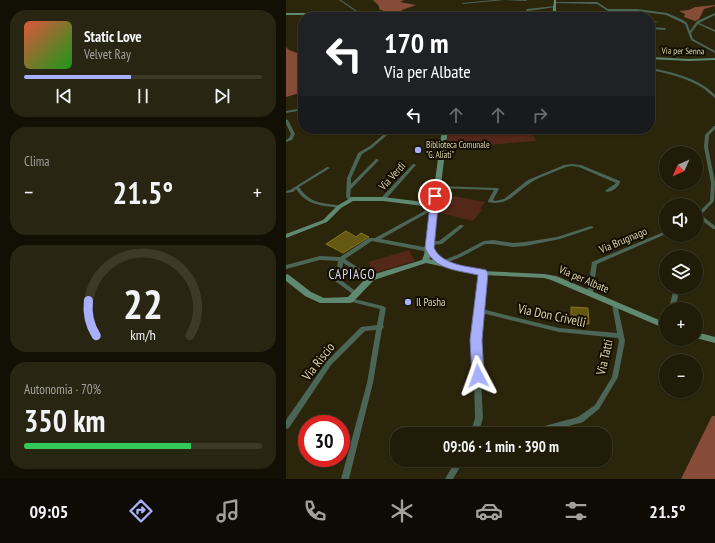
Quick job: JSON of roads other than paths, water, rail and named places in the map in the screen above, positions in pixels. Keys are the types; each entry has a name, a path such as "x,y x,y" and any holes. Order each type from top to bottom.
{"street":[{"path":"340,0 358,12"},
{"path":"463,4 484,1 526,0"},
{"path":"550,0 555,3"},
{"path":"502,12 526,12 555,3 596,3 608,10 636,10 652,12"},
{"path":"507,10 526,12"},
{"path":"655,12 667,14 682,21 686,24 692,38 715,52"},
{"path":"286,14 298,14"},
{"path":"690,32 698,23 715,14"},
{"path":"698,23 715,31"},
{"path":"655,29 665,30"},
{"name":"Via per Senna","path":"655,58 689,60 715,59"},
{"path":"655,70 668,73 707,88 715,97"},
{"path":"286,112 298,110"},
{"path":"286,120 293,134 291,139 286,141"},
{"path":"703,211 712,201 713,183 706,147 707,135 713,129"},
{"path":"352,199 348,198 349,178 360,153 371,147 386,134"},
{"path":"433,256 434,206 444,134"},
{"path":"349,188 377,160"},
{"name":"Via Verdi","path":"383,199 414,165"},
{"path":"437,187 497,189 490,201 494,202 505,200 530,181 565,166 572,165 580,166 618,182 617,185 608,191"},
{"path":"286,192 297,188 328,168"},
{"path":"297,188 302,196 309,201 339,207"},
{"path":"286,236 318,224 329,218 339,207 352,199 383,199 434,206"},
{"path":"708,206 715,203"},
{"path":"341,259 434,206"},
{"path":"703,221 715,228"},
{"path":"286,277 308,294 323,301 353,297 371,278 433,256 440,243 462,226"},
{"path":"373,240 433,256 459,256 484,243 493,242 513,245 525,244 558,238 591,227"},
{"name":"Via Brugnago","path":"590,293 594,262 659,235"},
{"name":"Via per Albate","path":"433,256 483,273 548,276 659,323"},
{"path":"286,267 320,258 341,259 371,278"},
{"path":"341,259 338,281 353,297 383,308 381,327 377,338 370,383 345,479"},
{"path":"476,427 479,418 476,340 483,273"},
{"name":"Via Tatti","path":"553,427 580,420 597,406 615,377 622,341 615,304"},
{"name":"Via Don Crivelli","path":"479,310 559,330 621,336"},
{"name":"Via Riscio","path":"286,426 329,363 362,329 381,327"},
{"path":"703,337 715,340"},
{"path":"449,479 456,467"}],"place":[{"name":"Biblioteca Comunale \"G. Aliati\"","path":"418,150"},
{"name":"Il Pasha","path":"408,302"}],"district":[{"name":"CAPIAGO","path":"352,274"}]}
